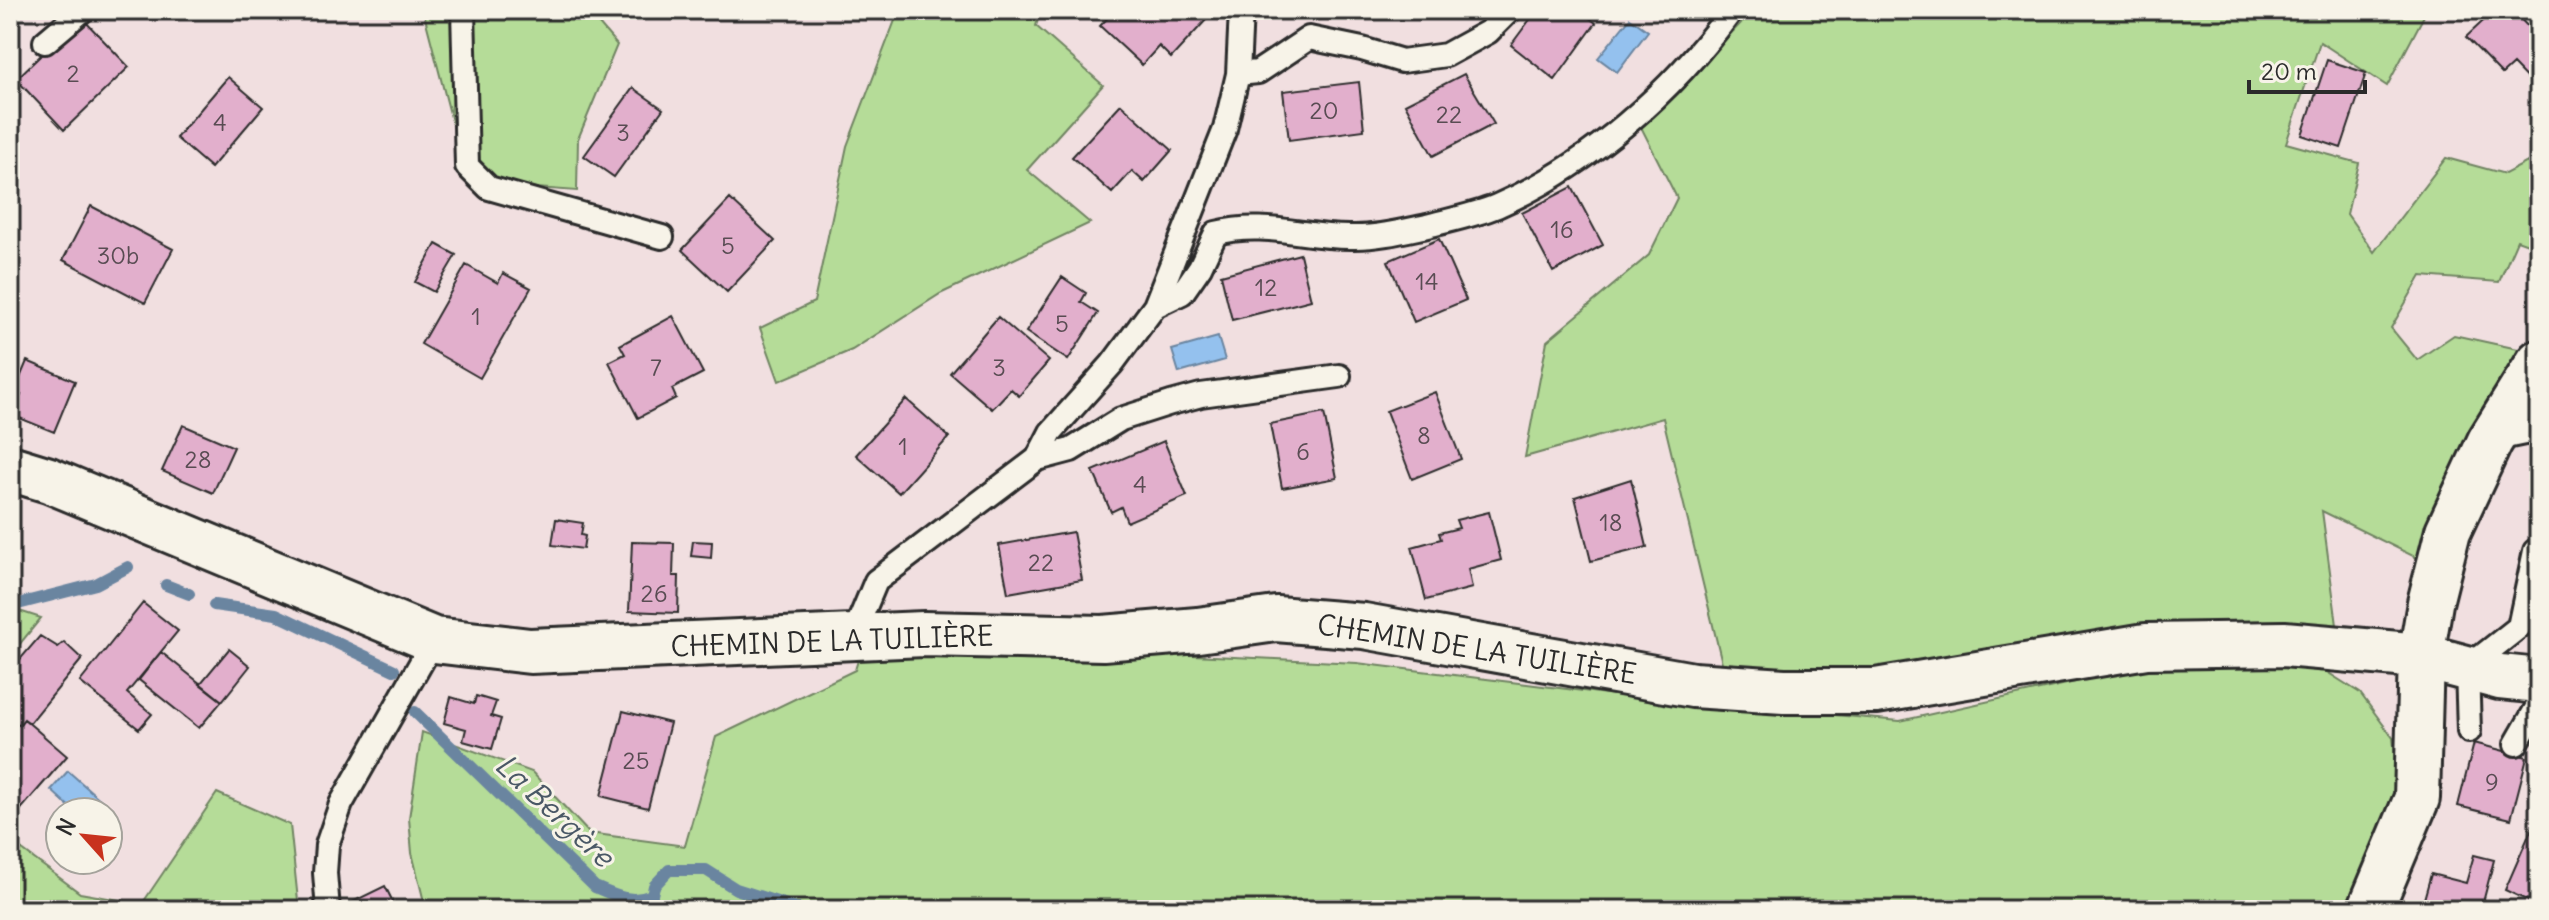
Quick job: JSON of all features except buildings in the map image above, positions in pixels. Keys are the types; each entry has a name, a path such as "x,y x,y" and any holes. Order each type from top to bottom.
{"street":[{"path":"2370,910 2417,798 2421,656 2448,531 2490,441 2539,362"},
{"name":"CHEMIN DE LA TUILIÈRE","path":"10,468 49,480 434,640 530,651 924,634 1103,638 1198,630 1276,619 1364,626 1693,685 1784,691 1876,691 2146,646 2284,644 2421,656 2500,677 2539,681"}],"lane":[{"path":"45,42 83,10"},
{"path":"463,10 467,166 489,188 662,237"},
{"path":"1037,459 1051,432 1112,364 1155,306 1225,129 1238,74 1241,10"},
{"path":"1238,74 1258,72 1309,38 1402,61 1446,55 1488,32 1510,10"},
{"path":"1155,306 1182,293 1200,267 1216,233 1243,226 1353,237 1398,232 1495,207 1565,171 1617,134 1715,33 1732,10"},
{"path":"853,636 876,581 1037,459 1071,450 1121,419 1186,399 1339,376"},
{"path":"2490,441 2539,430"},
{"path":"2469,731 2467,668 2519,627 2535,551"},
{"path":"328,910 325,873 327,845 341,804 434,640"},
{"path":"2516,744 2539,704"}],"green space":[{"path":"423,10 587,10 617,45 578,139 577,191 468,183"},
{"path":"899,10 1041,10 1036,26 1103,85 1027,170 1090,223 940,294 852,350 779,381 760,328 814,302 847,146"},
{"path":"1777,10 2427,10 2387,86 2320,42 2286,143 2359,163 2347,214 2374,252 2446,158 2505,174 2539,156 2539,248 2517,240 2499,282 2421,276 2391,328 2417,360 2454,335 2518,349 2419,559 2322,511 2337,625 2177,625 1821,678 1723,667 1663,418 1525,457 1547,341 1649,255 1677,198 1641,127 1743,21"},
{"path":"10,608 41,618 10,656"},
{"path":"1109,651 1357,663 1615,695 1900,721 2156,664 2319,667 2360,693 2393,738 2400,798 2353,910 426,910 412,853 409,818 422,732 532,772 589,833 685,846 716,737 855,670 859,657"},
{"path":"217,793 290,825 299,910 10,910 10,841 44,866 44,876 57,876 80,893 142,904"}],"water":[{"path":"1630,18 1648,31 1617,72 1598,58"},
{"path":"1218,337 1225,360 1179,373 1172,350"},
{"path":"68,771 96,796 58,796 51,790"}],"waterway":[{"name":"La Bergère","path":"10,606 96,584 128,567"},
{"name":"La Bergère","path":"166,585 189,594"},
{"name":"La Bergère","path":"214,605 276,614 394,670"},
{"name":"La Bergère","path":"415,712 595,887 616,896 644,898 652,895 654,886 669,870 706,870 736,889 802,910"}]}
